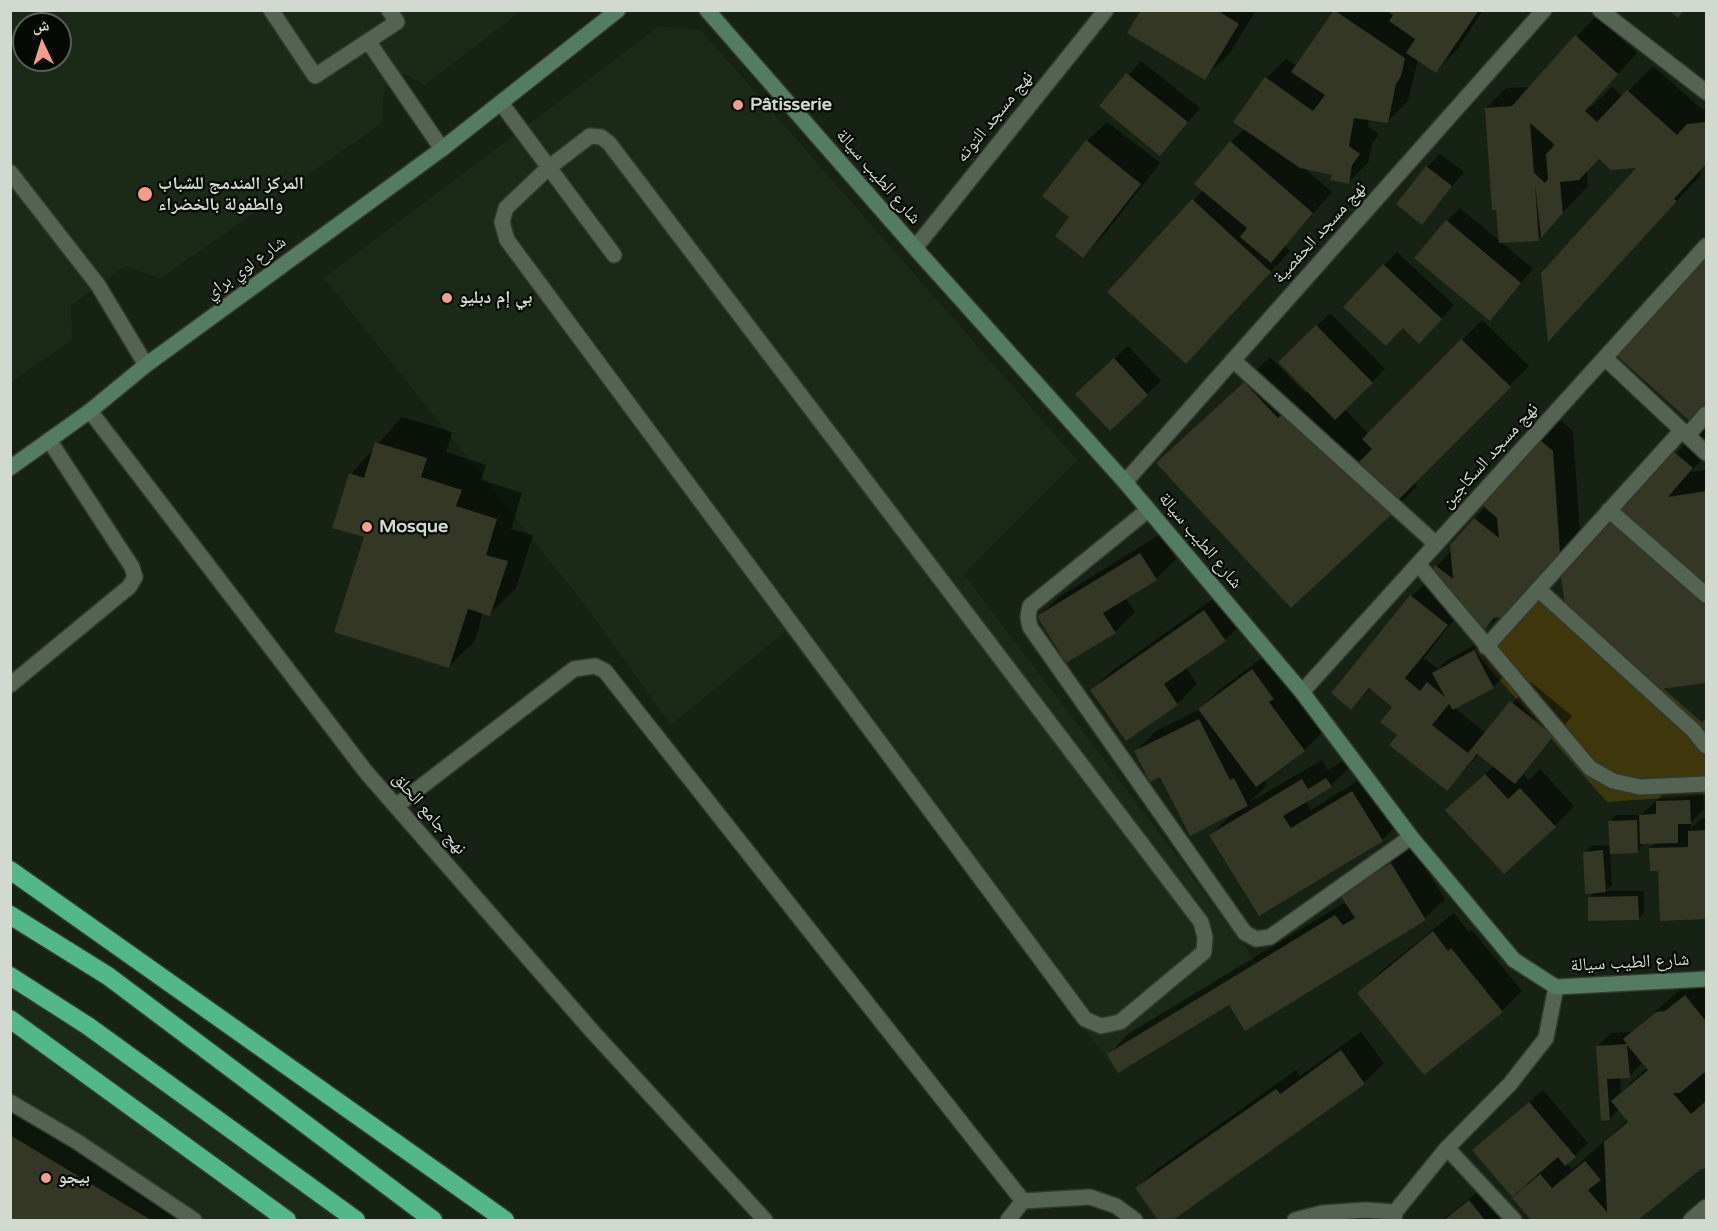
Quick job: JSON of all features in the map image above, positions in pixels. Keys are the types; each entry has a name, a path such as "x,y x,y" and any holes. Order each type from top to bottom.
{"highway":[{"path":"10,870 122,946 505,1221"},
{"path":"10,915 108,976 433,1221"},
{"path":"10,976 88,1026 356,1221"},
{"path":"10,1019 287,1221"}],"street":[{"path":"271,10 315,76 397,22 389,10"},
{"name":"شارع لوي براي","path":"10,468 90,411 146,365 442,150 618,10"},
{"name":"شارع الطيب سيالة","path":"707,10 915,248 1125,482 1302,692 1412,837 1514,960 1556,987 1707,979"},
{"name":"نهج مسجد التوته","path":"915,248 1106,10"},
{"name":"نهج مسجد الحفصية","path":"1125,482 1544,10"},
{"path":"1600,10 1707,93"},
{"path":"368,41 442,150"},
{"path":"501,103 547,169 614,255"},
{"path":"590,136 601,137 609,143 1201,922 1205,937 1204,952 1120,1022 1101,1026 1085,1019 507,240 502,222 506,207 547,169 590,136"},
{"path":"10,172 98,285 146,365"},
{"name":"نهج مسجد السكاجين","path":"1302,692 1707,246"},
{"path":"1605,358 1707,453"},
{"path":"1233,360 1436,544"},
{"name":"نهج جامع الحلق","path":"90,411 366,772 592,1031 765,1221"},
{"path":"1486,647 1610,510 1685,433 1707,414"},
{"path":"10,685 129,587 135,578 132,567 49,440"},
{"path":"1148,510 1030,606 1028,617 1030,627 1245,933 1256,939 1270,937 1412,837"},
{"path":"1610,510 1707,595"},
{"path":"1418,564 1590,768 1613,782 1640,788 1707,784"},
{"path":"1538,589 1693,730 1707,746"},
{"path":"396,806 574,669 595,666 605,671 1023,1201"},
{"path":"1294,1221 1322,1213 1365,1210 1394,1216 1447,1148 1510,1084 1546,1038 1556,987"},
{"path":"10,1102 76,1141 194,1221"},
{"path":"1447,1148 1514,1221"},
{"path":"1008,1221 1023,1201 1090,1197 1116,1206 1135,1221"}],"shaded area":[{"name":"المركز المندمج للشباب والطفولة بالخضراء","path":"11,11 521,11 425,85 404,74 384,88 382,123 160,279 125,266 71,305 72,340 11,382"},
{"path":"659,26 701,30 1077,460 964,574 1258,964 1117,1072 785,632 671,725 584,604 324,278"},
{"path":"1535,576 1706,726 1706,795 1607,802 1473,650"},
{"path":"10,977 348,1220 11,1220"}],"building":[{"path":"1141,10 1217,10 1239,24 1205,80 1127,33"},
{"path":"1334,10 1405,58 1401,76 1396,84 1388,123 1354,118 1349,146 1360,154 1352,165 1349,184 1330,180 1332,175 1300,168 1233,122 1265,77 1313,111 1325,95 1291,72"},
{"path":"1385,10 1479,10 1436,73 1406,53 1415,39 1389,21 1393,15"},
{"path":"1669,10 1684,10 1678,18"},
{"path":"1575,35 1618,74 1585,111 1597,122 1627,90 1677,135 1687,124 1706,122 1706,164 1674,199 1677,201 1548,342 1541,273 1636,168 1611,170 1599,159 1579,180 1560,182 1563,213 1541,238 1535,183 1539,241 1499,243 1496,210 1492,210 1485,108 1512,106","holes":["1530,123 1555,145 1546,154 1548,179 1545,183 1534,173"]},
{"path":"1126,73 1188,122 1160,156 1099,106"},
{"path":"1086,140 1141,184 1083,258 1055,236 1069,217 1042,196"},
{"path":"1230,141 1313,213 1271,263 1240,237 1247,228 1194,184"},
{"path":"1426,166 1452,186 1422,225 1396,204"},
{"path":"1192,199 1271,272 1186,364 1107,292"},
{"path":"1446,220 1521,283 1490,321 1414,258"},
{"path":"1706,255 1706,410 1694,425 1616,355"},
{"path":"1383,264 1442,319 1419,344 1403,328 1386,346 1343,307"},
{"path":"1316,325 1373,383 1335,420 1278,362"},
{"path":"1461,339 1511,387 1398,500 1359,462 1372,449 1362,439"},
{"path":"1114,358 1148,395 1110,431 1075,394"},
{"path":"1244,382 1278,418 1292,405 1393,513 1291,608 1156,463"},
{"path":"1539,439 1553,451 1560,553 1504,617 1494,618 1481,634 1424,578 1435,565 1453,579 1450,545 1474,518 1499,538 1497,518 1482,505"},
{"path":"375,442 427,458 421,477 462,490 456,506 497,519 486,555 508,561 490,616 468,609 449,668 334,632 364,537 332,528 349,473 364,478"},
{"path":"1674,452 1693,468 1668,497 1706,491 1706,683 1646,691 1568,623 1561,577"},
{"path":"1140,553 1157,580 1103,613 1116,633 1066,663 1037,616"},
{"path":"1410,595 1448,625 1405,678 1420,691 1427,682 1445,697 1432,673 1474,650 1494,688 1453,710 1449,704 1432,725 1468,753 1510,701 1554,736 1515,784 1477,754 1447,791 1389,745 1397,735 1380,722 1392,707 1369,688 1351,710 1331,693"},
{"path":"1204,610 1226,641 1164,684 1178,705 1126,741 1090,690"},
{"path":"1252,669 1274,699 1269,702 1305,751 1256,787 1198,709"},
{"path":"1706,718 1706,748 1691,735"},
{"path":"1199,719 1230,780 1234,778 1248,806 1190,836 1160,777 1150,782 1134,751"},
{"path":"1485,774 1508,799 1520,788 1556,827 1504,874 1445,810"},
{"path":"1326,778 1332,787 1283,816 1291,828 1352,791 1383,841 1259,916 1209,835 1302,779 1308,789"},
{"path":"1690,800 1691,824 1678,824 1678,843 1640,844 1639,815 1656,814 1656,801"},
{"path":"1637,820 1638,853 1610,854 1608,821"},
{"path":"1706,830 1706,919 1660,921 1658,871 1650,871 1649,848 1688,847 1688,831"},
{"path":"1603,850 1606,892 1585,894 1583,852"},
{"path":"1391,863 1426,920 1245,1031 1229,1005 1118,1073 1107,1054 1335,915 1343,925 1355,918 1340,895"},
{"path":"1638,896 1639,920 1588,921 1588,897"},
{"path":"1433,931 1448,951 1451,948 1503,1012 1424,1075 1357,993"},
{"path":"1685,995 1705,1020 1706,1071 1680,1093 1673,1093 1691,1114 1706,1101 1706,1168 1701,1169 1638,1220 1531,1220 1512,1198 1540,1174 1552,1188 1585,1161 1601,1180 1588,1190 1607,1212 1604,1142 1628,1122 1611,1101 1648,1070 1627,1045 1630,1078 1607,1079 1610,1120 1601,1121 1596,1046 1627,1044 1623,1039 1656,1012 1665,1011"},
{"path":"1341,1050 1365,1084 1173,1220 1158,1220 1135,1188 1276,1089 1280,1094"},
{"path":"1529,1102 1576,1157 1565,1166 1558,1157 1512,1197 1472,1150"},
{"name":"بيجو","path":"10,1135 151,1220 10,1220"},
{"path":"1469,1200 1485,1220 1444,1220"}],"place":[{"name":"Pâtisserie","path":"738,105"},
{"name":"المركز المندمج للشباب والطفولة بالخضراء","path":"145,194"},
{"name":"بي إم دبليو","path":"447,298"},
{"name":"Mosque","path":"367,527"},
{"name":"بيجو","path":"46,1178"}]}
